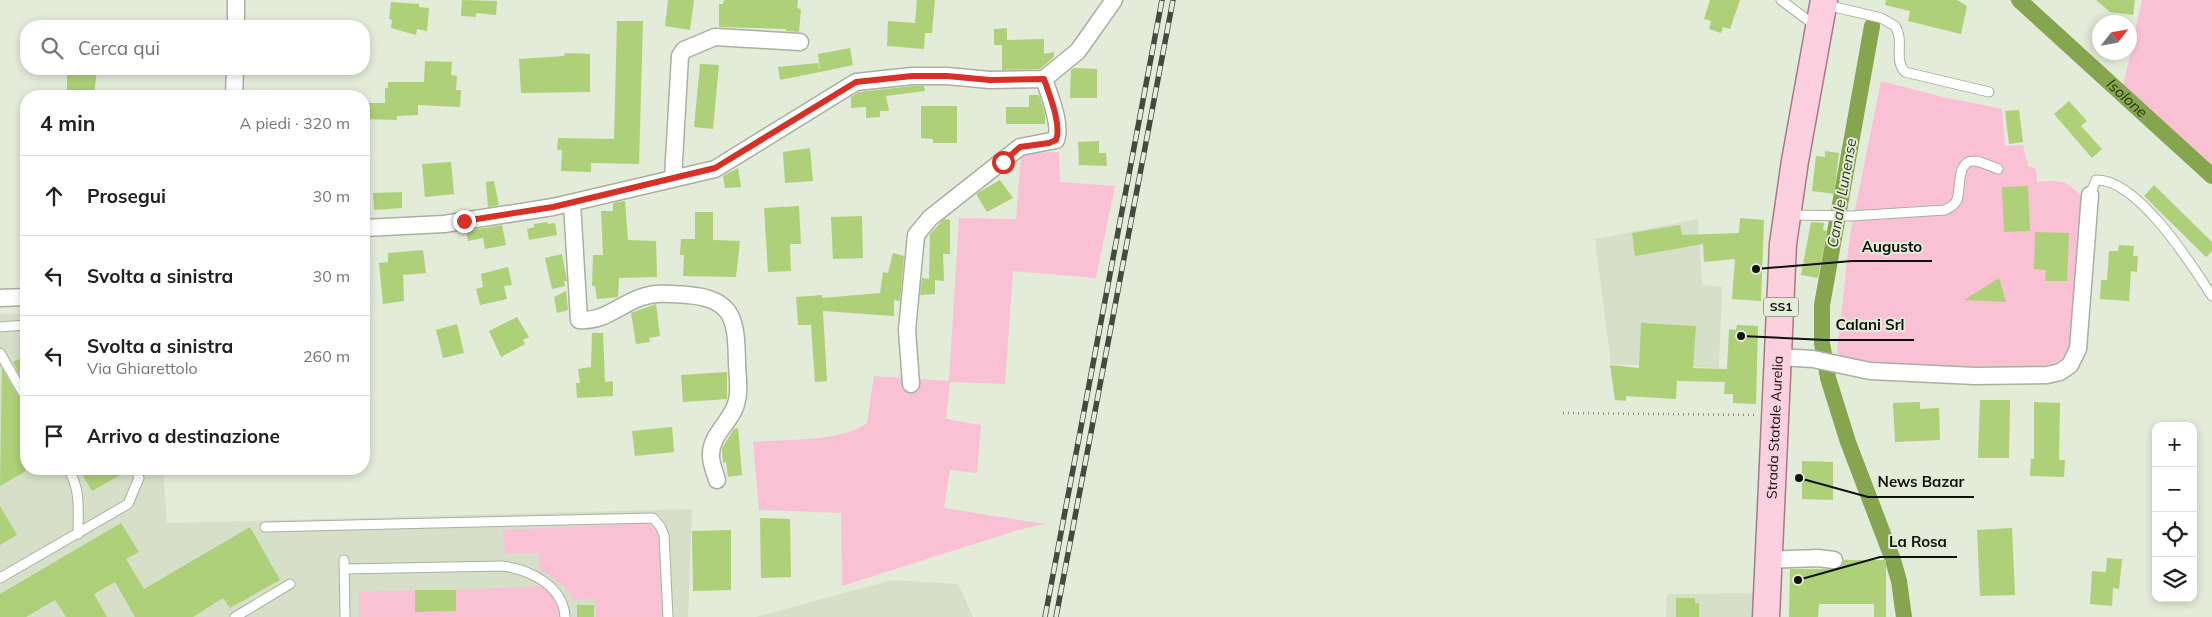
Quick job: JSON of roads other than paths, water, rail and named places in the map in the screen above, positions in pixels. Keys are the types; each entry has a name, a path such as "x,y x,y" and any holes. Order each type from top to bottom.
{"main road":[{"name":"Strada Statale Aurelia","path":"1766,617 1784,244 1787,215 1822,11"}],"street":[{"path":"236,0 236,20"},
{"path":"370,228 444,224 572,202 715,168 856,82 938,76 990,80 1044,79 1078,51 1114,0"},
{"path":"673,178 680,56 684,50 716,37 800,42"},
{"path":"234,90 235,75"},
{"path":"910,384 907,330 916,235 930,218 1020,147 1049,143 1056,140 1058,134 1053,105 1044,79"},
{"path":"1778,357 1813,359 1870,372 1975,376 2047,376 2060,372 2070,365 2078,349 2090,195"},
{"path":"572,202 579,320 589,321 616,312 641,297 657,293 710,298 729,311 736,333 738,400 730,417 716,437 711,454 717,480"},
{"path":"0,298 20,297"},
{"path":"1768,560 1818,558 1834,560"}],"lane":[{"path":"1781,0 1822,11 1860,13 1881,18 1895,26 1900,34 1898,57 1900,67 1905,72 1989,92"},
{"path":"1787,215 1851,216 1945,210 1954,205 1957,199 1960,177 1963,168 1968,163 1974,161 1998,169"},
{"path":"2090,195 2096,180 2116,183 2152,215 2181,248 2212,296"},
{"path":"0,327 20,325"},
{"path":"0,353 20,388"},
{"path":"72,475 76,481 78,499 78,534"},
{"path":"0,578 128,504 139,478 138,475"},
{"path":"265,527 653,518 660,526 664,535 668,617"},
{"path":"345,617 344,564 503,566 521,568 551,587 564,605 565,617"},
{"path":"235,617 290,584"}],"waterway":[{"name":"Isolone","path":"2019,0 2212,176"},
{"name":"Canale Lunense","path":"1872,26 1822,305 1822,343 1828,378 1848,442 1893,560 1899,581 1904,617"}],"railway":[{"path":"1045,617 1162,0"},
{"path":"1056,617 1173,0"}],"place":[{"name":"Augusto","path":"1756,269"},
{"name":"Calani Srl","path":"1741,336"},
{"name":"News Bazar","path":"1799,478"},
{"name":"La Rosa","path":"1798,580"}]}
